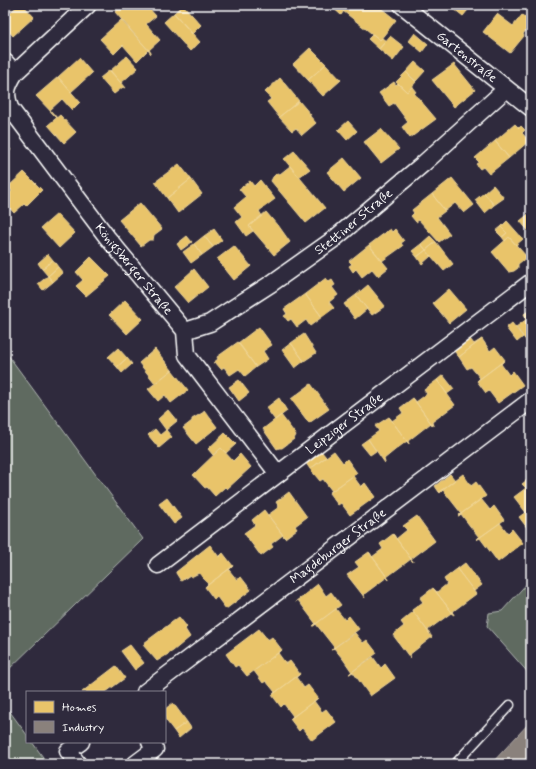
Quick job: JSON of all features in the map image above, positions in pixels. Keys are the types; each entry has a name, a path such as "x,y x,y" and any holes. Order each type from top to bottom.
{"street":[{"path":"10,68 88,5"},
{"name":"Gartenstraße","path":"402,5 531,108"},
{"name":"Königsberger Straße","path":"10,68 6,96 10,108 107,237 185,331"},
{"name":"Stettiner Straße","path":"185,331 210,323 272,283 334,239 423,164 506,89"},
{"name":"Leipziger Straße","path":"158,565 531,282"},
{"path":"185,331 187,355 278,474"},
{"name":"Magdeburger Straße","path":"146,691 531,400"},
{"path":"78,764 68,751 80,743"},
{"path":"135,764 155,749 151,743"}],"lane":[{"path":"456,764 510,705"}],"shaded area":[{"path":"5,351 143,539 5,673"},
{"path":"531,579 531,676 487,626 489,613 502,611"},
{"path":"5,705 26,734 26,743 33,743 48,764 5,764"}],"building: Homes":[{"path":"19,5 23,5 34,17 13,36 5,27 5,17"},
{"path":"123,5 146,5 156,16 146,24 160,40 149,50 151,53 115,12"},
{"path":"183,5 201,25 192,34 174,13"},
{"path":"348,5 341,15 331,6"},
{"path":"348,5 377,5 396,20 380,40 343,11"},
{"path":"449,5 472,5 463,16"},
{"path":"174,13 200,42 190,51 164,22"},
{"path":"497,14 513,26 522,15 531,22 523,34 524,36 510,53 483,32"},
{"path":"121,20 151,53 151,54 148,50 137,61 123,45 114,54 100,39"},
{"path":"415,33 428,44 422,52 409,41"},
{"path":"373,34 380,40 382,38 386,41 379,49 368,39"},
{"path":"390,36 404,47 393,61 379,49"},
{"path":"310,48 326,64 308,80 293,64"},
{"path":"127,56 138,68 121,83 110,71"},
{"path":"79,58 92,73 71,92 58,77"},
{"path":"415,62 425,71 416,81 406,72"},
{"path":"326,64 341,80 323,96 308,80"},
{"path":"454,64 475,90 454,107 432,80"},
{"path":"110,70 125,88 123,87 114,94 100,78"},
{"path":"406,72 416,82 407,92 396,82"},
{"path":"58,77 80,102 72,110 62,99 50,110 57,118 36,96"},
{"path":"280,78 299,101 279,117 267,102 271,99 265,92"},
{"path":"394,82 396,85 398,83 407,92 412,87 416,92 414,93 436,119 410,138 402,127 408,122 394,103 389,106 379,93"},
{"path":"299,101 316,123 302,135 296,128 292,131 279,117"},
{"path":"60,115 76,132 64,143 48,125"},
{"path":"348,121 357,131 347,140 338,130"},
{"path":"515,124 519,128 521,126 525,130 522,133 529,141 509,158 495,141"},
{"path":"381,129 399,149 381,163 364,142"},
{"path":"495,141 509,158 489,174 483,167 480,169 476,164 479,162 475,158"},
{"path":"5,143 11,150 5,155"},
{"path":"294,151 310,169 299,177 284,159"},
{"path":"344,158 361,178 344,192 327,172"},
{"path":"179,164 191,179 167,198 155,182"},
{"path":"290,166 325,208 306,223 271,181 277,173 280,174"},
{"path":"24,172 42,190 26,206 24,204 14,213 5,203 5,197 12,191 8,187"},
{"path":"452,178 474,205 464,213 455,203 445,211 432,194"},
{"path":"191,179 202,194 178,213 167,198"},
{"path":"260,180 275,199 259,211 262,216 249,226 253,231 246,236 236,222 242,217 234,207 246,197 239,189 250,181 254,186"},
{"path":"493,185 504,198 494,205 484,193"},
{"path":"484,193 494,205 485,213 475,200"},
{"path":"432,194 445,211 437,217 450,234 439,242 419,220 416,222 411,216 414,213 412,210"},
{"path":"140,203 162,229 154,235 153,240 149,240 141,246 119,220"},
{"path":"266,212 278,225 290,242 274,255 249,226"},
{"path":"531,212 531,234 520,221"},
{"path":"57,214 75,233 59,248 41,228"},
{"path":"507,221 523,239 516,245 509,237 505,241 502,237 507,233 501,227"},
{"path":"501,227 507,233 502,237 496,231"},
{"path":"214,229 222,240 213,247 204,236"},
{"path":"390,229 392,232 395,229 404,241 401,243 403,246 382,261 369,245"},
{"path":"187,236 192,242 181,250 177,244"},
{"path":"204,236 213,247 202,255 194,244"},
{"path":"430,236 436,242 426,250 421,244"},
{"path":"509,237 527,257 518,264 518,268 509,272 492,252"},
{"path":"436,242 453,264 444,271 426,250"},
{"path":"194,244 202,255 191,263 183,252"},
{"path":"421,244 426,250 417,257 412,251"},
{"path":"369,245 388,268 378,276 372,269 362,277 356,269 353,272 349,266 352,264 349,261"},
{"path":"234,246 251,266 234,280 217,259"},
{"path":"426,250 431,256 422,264 417,257"},
{"path":"48,254 53,260 42,269 38,263"},
{"path":"91,257 110,276 86,296 76,286 83,280 76,272"},
{"path":"53,260 58,267 48,276 42,269"},
{"path":"58,267 63,273 53,282 48,276"},
{"path":"194,269 208,287 188,303 174,287"},
{"path":"48,276 53,282 43,290 38,284"},
{"path":"326,278 329,282 332,280 335,285 332,287 338,295 329,302 334,308 322,317 305,294"},
{"path":"368,285 385,306 372,315 356,295"},
{"path":"449,289 466,309 449,323 433,303"},
{"path":"305,294 322,317 310,326 306,320 297,327 291,319 288,321 284,316 287,314 284,309"},
{"path":"356,295 367,309 355,319 344,304"},
{"path":"125,300 143,319 127,334 109,315"},
{"path":"531,309 531,347 516,327 527,319 524,314"},
{"path":"512,323 523,337 517,342 506,328"},
{"path":"259,327 272,345 263,351 268,359 256,367 238,343"},
{"path":"304,334 316,353 304,361 291,343"},
{"path":"470,339 474,344 482,339 459,357 454,351"},
{"path":"482,339 490,351 495,347 505,360 477,381 480,378 471,367 467,369 459,357"},
{"path":"238,342 256,367 245,376 239,369 230,375 224,367 221,369 215,362 213,363 218,359 217,357"},
{"path":"291,343 304,361 295,368 282,350"},
{"path":"118,348 127,358 117,367 108,357"},
{"path":"155,349 172,370 155,383 139,363"},
{"path":"127,358 132,364 122,373 117,367"},
{"path":"505,360 501,364 509,375 513,371 523,385 498,403 489,391 486,393 477,381"},
{"path":"172,370 188,390 171,403 165,395 158,401 148,389"},
{"path":"443,375 454,389 447,394 437,380"},
{"path":"239,380 249,393 239,401 229,387"},
{"path":"437,380 455,405 432,422 433,426 413,398 416,402 427,394 424,390"},
{"path":"311,384 329,409 309,423 291,399"},
{"path":"279,398 287,411 275,420 266,408"},
{"path":"413,398 431,423 408,441 409,444 389,417 392,421 403,413 400,408"},
{"path":"168,410 177,421 166,430 158,419"},
{"path":"204,410 217,427 196,444 183,428 192,421 192,419 204,412"},
{"path":"281,415 296,435 294,439 282,448 277,449 263,429"},
{"path":"389,417 407,441 384,459 385,463 368,439 379,431 375,426"},
{"path":"155,429 160,435 166,430 172,437 159,448 148,435"},
{"path":"225,433 236,444 226,453 221,448 213,455 208,449"},
{"path":"368,439 376,451 370,455 361,444"},
{"path":"221,448 233,461 240,454 251,467 227,489 225,487 215,496 193,475"},
{"path":"321,451 326,457 310,469 306,463"},
{"path":"334,451 343,463 347,459 357,473 332,491 323,479 320,481 310,469"},
{"path":"450,474 455,480 439,492 435,486"},
{"path":"463,474 471,486 476,482 486,496 458,516 461,513 443,490 440,493 439,492"},
{"path":"353,476 361,487 365,483 375,497 350,515 341,503 338,505 329,493"},
{"path":"531,477 531,519 514,497 526,488 522,484"},
{"path":"289,492 307,517 295,526 297,529 285,538 268,515 279,507 276,502"},
{"path":"167,498 182,518 174,524 159,504"},
{"path":"481,499 490,510 494,506 504,520 476,540 479,537 461,514 458,516"},
{"path":"264,510 283,535 271,544 273,547 261,556 244,533 255,525 252,520"},
{"path":"526,512 531,519 531,533 519,517"},
{"path":"417,516 435,541 411,559 413,562 396,539 407,530 403,526"},
{"path":"500,523 508,533 512,529 523,543 498,562 480,538 476,540"},
{"path":"393,534 411,559 387,577 389,580 372,557 383,549 380,544"},
{"path":"210,545 219,557 223,553 233,566 205,587 208,584 199,573 191,577 190,575 181,581 176,572"},
{"path":"369,552 387,577 363,595 365,598 347,575 359,567 355,562"},
{"path":"465,563 482,585 474,591 457,569"},
{"path":"233,566 229,570 237,580 241,577 251,590 226,609 217,597 214,599 205,587"},
{"path":"457,569 476,594 452,612 454,615 433,588 437,592 447,584 444,579"},
{"path":"318,584 326,596 331,592 341,605 316,624 298,600 295,602"},
{"path":"433,588 454,615 451,613 428,630 430,634 412,610 423,602 420,598"},
{"path":"336,609 345,620 349,616 359,629 331,650 334,647 316,624 313,626"},
{"path":"412,610 432,637 409,655 410,658 393,635 404,626 401,622 413,612"},
{"path":"179,617 187,627 185,629 190,637 173,651 157,661 143,645 145,644 144,643"},
{"path":"259,629 268,640 272,637 282,650 247,676 238,665 235,667 226,654"},
{"path":"355,633 363,643 367,640 377,653 352,672 334,648 331,650"},
{"path":"130,645 144,663 135,670 121,651"},
{"path":"278,653 286,664 290,661 300,674 272,695 275,692 266,681 263,683 254,671"},
{"path":"373,657 381,668 385,664 395,678 370,696 353,672 349,674"},
{"path":"116,666 125,678 107,691 83,691"},
{"path":"296,677 304,688 308,685 318,698 290,719 293,716 284,704 281,707 272,695"},
{"path":"314,701 322,712 326,709 336,722 312,740 302,728 299,731 290,719"},
{"path":"173,703 187,722 174,731 166,720 166,708"},
{"path":"187,722 191,728 179,738 174,731"}],"building: Industry":[{"path":"531,721 531,764 491,764"}]}
